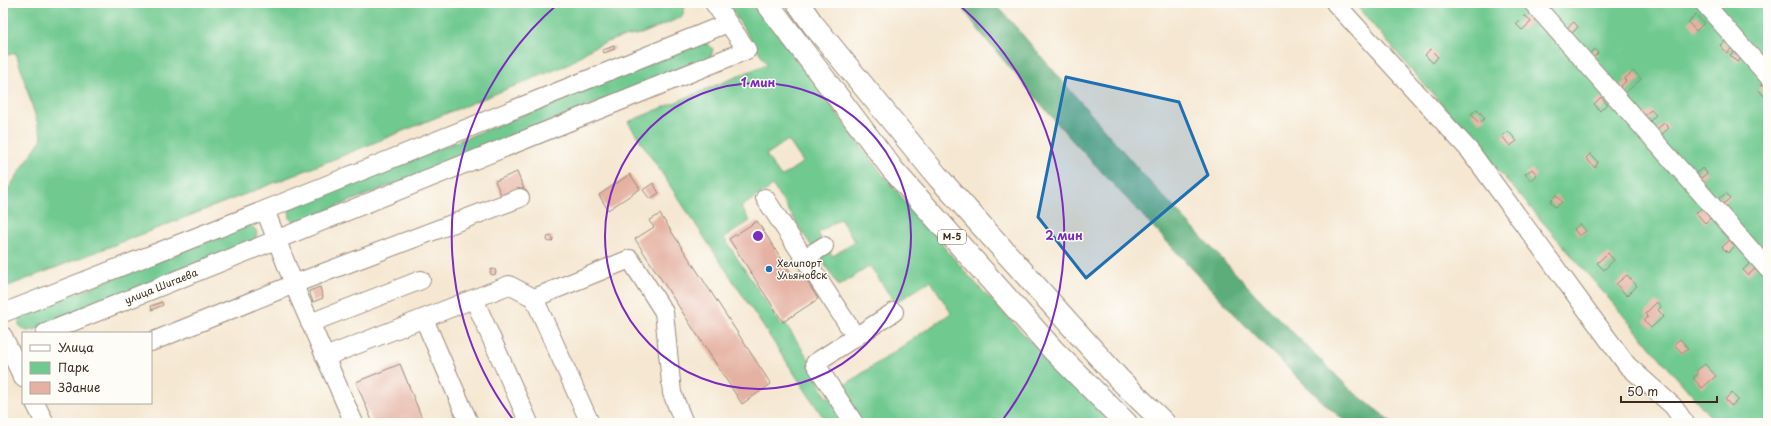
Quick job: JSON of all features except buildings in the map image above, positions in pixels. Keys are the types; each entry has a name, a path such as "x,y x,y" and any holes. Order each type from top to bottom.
{"highway":[{"name":"М-5","path":"767,3 893,170 1054,351 1126,423"},
{"name":"М-5","path":"798,3 812,23 938,177 1119,379 1164,423"}],"street":[{"path":"3,313 265,210 728,23 714,3"},
{"path":"1335,3 1470,151 1627,365 1673,406 1685,423"},
{"path":"1533,3 1768,268"},
{"path":"1704,3 1768,76"},
{"name":"улица Шигаева","path":"47,332 276,238 747,50 728,23"},
{"path":"152,342 294,284 520,198"},
{"path":"765,198 856,337"},
{"path":"265,210 310,323 354,423"},
{"path":"804,258 824,246"},
{"path":"534,298 630,259 664,312 672,393 684,423"},
{"path":"310,323 421,280"},
{"path":"325,357 509,285 534,298 590,423"},
{"path":"474,299 528,423"},
{"path":"854,423 815,363 894,312"},
{"path":"424,319 469,423"},
{"path":"9,344 22,376"},
{"path":"36,404 45,423"}],"highlighted area":[{"path":"1066,77 1179,102 1208,175 1086,278 1038,217"}],"green space":[{"path":"3,3 686,3 682,17 641,34 618,38 592,48 567,65 292,176 3,288 3,197 42,138 16,53 3,56"},
{"path":"727,3 754,3 883,175 967,274 1033,344 1112,423 861,423 839,389 951,313 931,281 895,303 870,266 839,286 819,256 828,250 833,256 855,241 840,219 818,233 822,240 812,247 773,186 741,207 750,221 724,238 781,325 785,323 814,367 826,398 829,396 846,423 827,423 628,122 767,64","holes":["788,140 803,162 781,177 766,155"]},
{"path":"959,3 995,3 1147,179 1271,311 1351,390 1393,423 1347,423 1327,406 1258,339 1069,137 984,37"},
{"path":"1354,3 1768,3 1768,423 1716,423"},
{"path":"705,42 713,49 711,57 296,223 290,218 289,209"},
{"path":"250,225 256,230 257,235 248,245 34,330 26,331 19,325 21,315"}],"place":[{"name":"Хелипорт Ульяновск","path":"769,269"}]}
